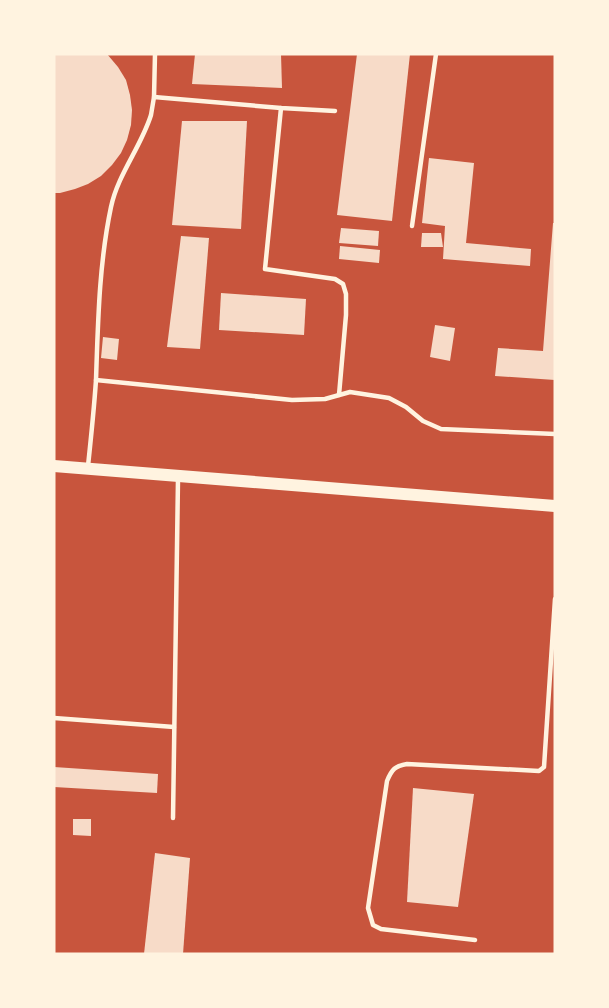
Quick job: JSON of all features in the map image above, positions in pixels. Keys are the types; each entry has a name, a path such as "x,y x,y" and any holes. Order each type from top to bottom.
{"main road":[{"path":"54,466 555,506"}],"lane":[{"path":"88,469 96,380 98,303 111,206 118,182 144,134 151,114 154,97 155,54"},
{"path":"412,226 436,54"},
{"path":"154,97 334,111"},
{"path":"281,108 265,269 336,279 343,284 346,294 346,315 339,395"},
{"path":"96,380 291,400 326,399 350,392 389,398 406,407 423,421 441,429 555,434"},
{"path":"173,818 178,476"},
{"path":"475,940 381,929 373,925 368,908 387,781 398,765 407,764 539,771 544,767 555,599"},
{"path":"54,718 174,727"}],"building":[{"path":"54,54 107,54 126,80 132,110 127,140 112,165 88,184 60,193 54,193"},
{"path":"195,54 281,54 282,88 192,84"},
{"path":"357,54 410,54 392,221 337,215"},
{"path":"182,121 247,121 241,229 172,225"},
{"path":"429,158 474,163 466,243 531,249 530,266 443,259 445,226 422,223"},
{"path":"553,223 555,223 555,380 495,376 498,348 543,351"},
{"path":"341,228 379,231 378,246 339,243"},
{"path":"422,233 441,233 443,247 421,247"},
{"path":"181,236 209,238 200,349 167,347"},
{"path":"340,246 380,250 379,263 339,259"},
{"path":"221,293 306,299 304,335 219,330"},
{"path":"435,325 455,328 450,361 430,357"},
{"path":"103,337 119,339 117,360 101,358"},
{"path":"54,767 158,774 157,793 54,787"},
{"path":"413,788 474,794 458,907 407,902"},
{"path":"73,819 91,819 91,836 73,835"},
{"path":"155,853 190,858 183,954 144,954"}]}
